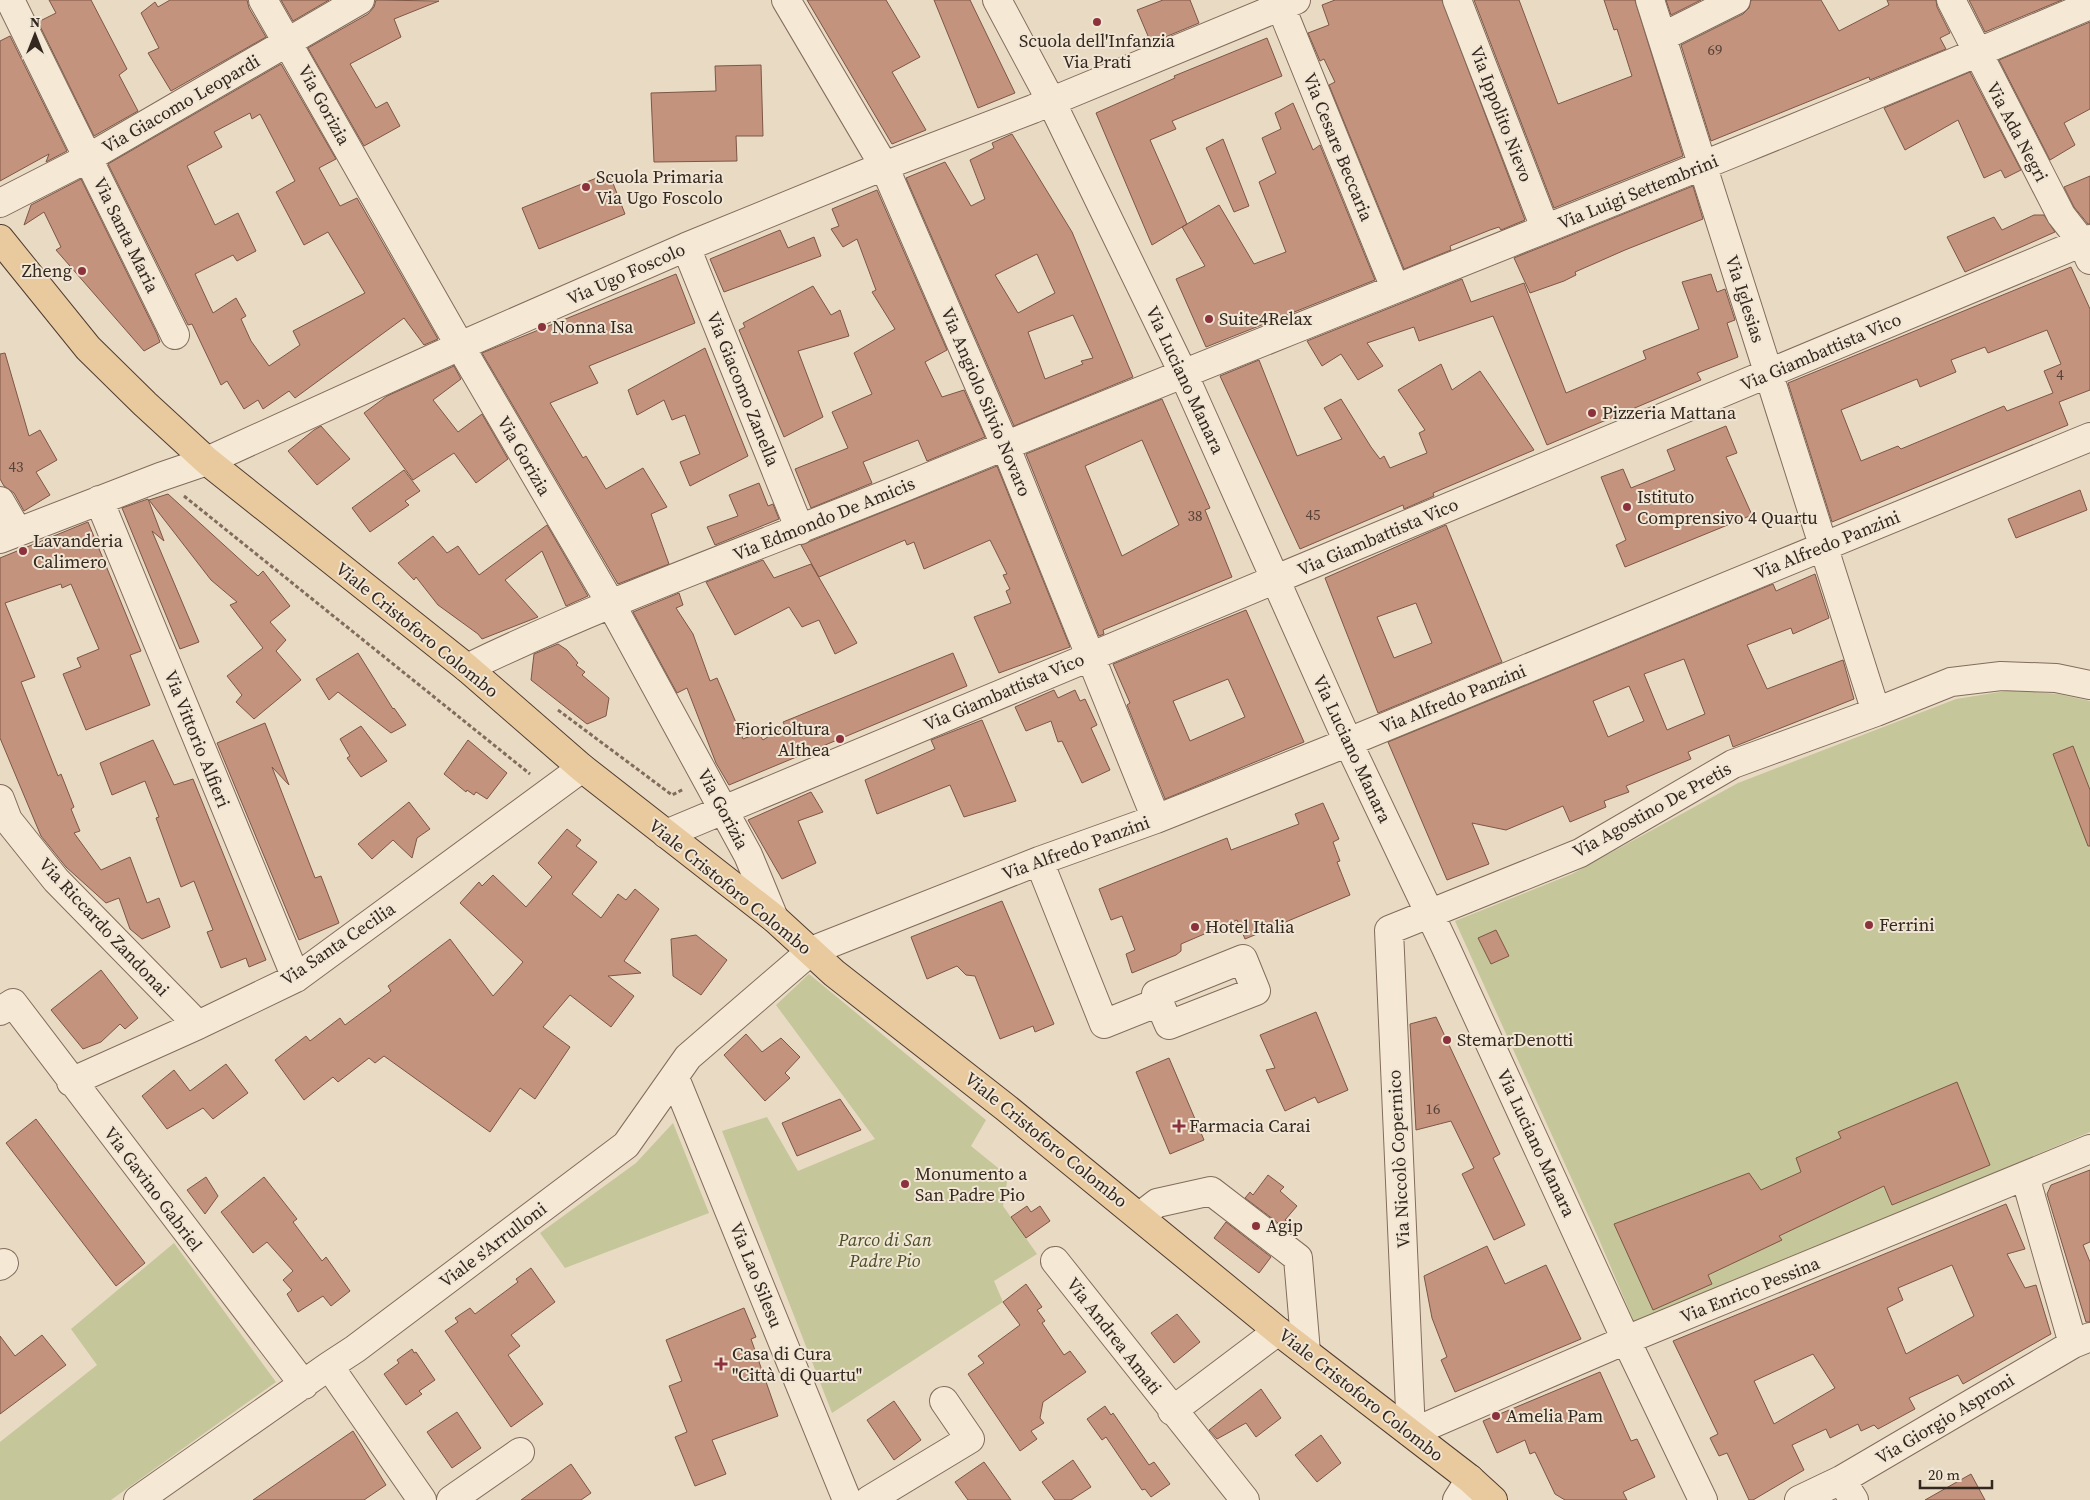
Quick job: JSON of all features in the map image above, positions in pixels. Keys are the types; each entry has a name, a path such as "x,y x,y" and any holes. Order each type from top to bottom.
{"main road":[{"name":"Viale Cristoforo Colombo","path":"0,239 88,348 207,461 467,668 582,768 774,918 834,973 1005,1107 1278,1331 1411,1433 1463,1489 1493,1500"}],"street":[{"name":"Via Santa Maria","path":"10,0 175,335"},
{"name":"Via Gorizia","path":"263,0 460,346 610,604 748,855 774,918"},
{"name":"Via Giacomo Leopardi","path":"0,203 88,158 360,0"},
{"name":"Via Angiolo Silvio Novaro","path":"786,0 884,166 1006,445 1156,819"},
{"name":"Via Luciano Manara","path":"997,0 1051,101 1183,373 1348,742 1430,914 1626,1340 1703,1500"},
{"name":"Via Ippolito Nievo","path":"1457,0 1546,228"},
{"name":"Via Iglesias","path":"1650,0 1876,712"},
{"path":"1662,37 1736,0"},
{"name":"Via Ada Negri","path":"1951,0 2061,215 2087,247"},
{"name":"Via Ugo Foscolo","path":"9,536 99,500 207,461 460,346 686,247 884,166 1051,101 1288,3"},
{"name":"Via Cesare Beccaria","path":"1288,3 1395,288"},
{"name":"Via Luigi Settembrini","path":"1183,373 1702,166 2090,5"},
{"name":"Via Giacomo Zanella","path":"686,247 800,530"},
{"name":"Via Giambattista Vico","path":"666,834 1770,374 2087,247"},
{"name":"Via Edmondo De Amicis","path":"467,668 610,604 800,530 1183,373"},
{"name":"Via Alfredo Panzini","path":"811,951 1039,861 1156,819 1348,742 2090,437"},
{"name":"Via Vittorio Alfieri","path":"99,500 296,978"},
{"path":"0,501 9,536"},
{"name":"Via Agostino De Pretis","path":"1430,914 1580,853 1733,764 1876,712 1951,682 2001,676 2056,678 2090,685"},
{"name":"Via Santa Cecilia","path":"71,1082 198,1025 296,978 582,768"},
{"name":"Via Riccardo Zandonai","path":"0,799 8,820 56,880 198,1025"},
{"path":"1039,861 1104,1024 1159,1002"},
{"name":"Via Niccolò Copernico","path":"1411,1433 1388,930 1430,914"},
{"name":"Viale s'Arrulloni","path":"138,1500 329,1366 355,1350 626,1145 688,1057 811,951"},
{"name":"Via Gavino Gabriel","path":"0,1011 13,1003 71,1082 304,1385"},
{"name":"Via Lao Silesu","path":"675,1078 847,1500"},
{"name":"Via Enrico Pessina","path":"1411,1433 1626,1340 2090,1149"},
{"path":"2026,1176 2081,1340"},
{"path":"1140,1216 1157,1203 1211,1191 1298,1258 1306,1352"},
{"name":"Via Andrea Amati","path":"1055,1261 1172,1411 1245,1500"},
{"name":"Via Andrea Amati","path":"1172,1411 1278,1331"},
{"name":"Via Giorgio Asproni","path":"1799,1500 1848,1490 2081,1340"},
{"path":"329,1366 422,1500"},
{"path":"869,1500 970,1439 944,1401"},
{"path":"451,1500 520,1452"}],"path":[{"path":"160,477 552,791"},
{"path":"555,708 672,795 685,788"}],"green space":[{"path":"2012,690 2058,694 2090,701 2090,1132 1635,1324 1598,1237 1455,921 1572,874 1738,783 1956,699"},
{"name":"Parco di San Padre Pio","path":"809,974 986,1120 971,1146 1008,1176 1003,1206 1037,1254 994,1281 1003,1302 832,1413 722,1131 767,1117 798,1171 875,1139 776,1005"},
{"path":"673,1123 709,1213 565,1268 540,1233 636,1163"},
{"path":"174,1243 276,1382 111,1500 0,1500 0,1442 97,1365 71,1329"}],"building":[{"path":"49,0 91,0 127,69 119,75 138,111 94,136 38,22 56,13"},
{"path":"170,0 247,0 249,8 266,37 171,91 148,53 159,48 141,13 155,2 158,7"},
{"path":"281,0 329,0 293,21"},
{"path":"376,0 439,1 394,19 401,37 350,64 376,108 387,102 400,126 364,146 308,48 368,14 374,7"},
{"path":"807,0 886,0 920,57 892,72 926,130 892,144"},
{"path":"934,0 970,0 1015,93 978,108"},
{"path":"1163,0 1190,0 1199,23 1151,43 1137,10"},
{"path":"1335,0 1442,0 1525,220 1501,230 1499,227 1490,230 1450,246 1451,250 1404,269 1329,85 1335,82 1324,59 1320,61 1308,33 1329,25 1322,5"},
{"path":"1474,0 1519,0 1558,104 1632,76 1617,29 1614,30 1604,0 1635,0 1683,156 1554,208"},
{"path":"1666,0 1701,0 1671,15"},
{"path":"1751,0 1821,0 1839,31 1889,5 1887,0 1936,0 1937,7 1950,33 1940,38 1946,49 1870,80 1869,77 1711,141 1681,45 1743,14 1749,8"},
{"path":"1969,0 2062,0 1985,32"},
{"path":"2090,22 2090,109 2064,123 2075,145 2050,160 1999,60"},
{"path":"10,36 67,151 46,162 49,154 0,181 0,41"},
{"path":"1267,38 1282,76 1172,121 1176,129 1150,140 1187,224 1152,245 1096,113 1175,78 1174,76"},
{"path":"281,64 336,159 319,168 340,206 357,198 438,339 424,345 404,318 295,398 289,391 263,409 258,400 244,409 227,381 221,385 192,324 188,325 108,164","holes":["250,113 252,119 260,114 295,181 276,192 304,245 328,232 365,293 293,331 300,345 269,366 251,341 241,319 246,316 236,298 213,313 195,274 233,255 237,261 256,251 238,213 215,225 187,166 222,147 214,132"]},
{"path":"761,65 763,136 736,136 737,161 654,162 651,93 716,91 715,66"},
{"path":"1970,72 2021,170 2005,178 2001,170 1984,178 1958,120 1905,150 1884,108"},
{"path":"1293,103 1313,150 1320,145 1375,280 1206,347 1176,279 1205,266 1182,227 1219,205 1254,264 1286,252 1259,182 1276,173 1262,138 1281,129 1275,113"},
{"path":"1012,134 1072,232 1133,377 1014,426 906,178 945,162 971,206 985,199 970,160 994,148 992,143","holes":["1037,254 1055,293 1018,313 995,275","1073,315 1093,358 1081,361 1083,364 1045,379 1028,332"]},
{"path":"1223,139 1249,206 1234,212 1206,148"},
{"path":"609,173 625,214 539,249 522,208"},
{"path":"2090,176 2090,224 2088,224 2074,207 2064,187"},
{"path":"81,179 160,342 144,351 56,250 61,247 44,212 24,225 31,205"},
{"path":"1693,186 1703,219 1575,272 1576,275 1564,281 1530,293 1514,258"},
{"path":"877,190 947,350 925,362 942,397 964,390 985,437 927,461 918,440 863,462 872,483 811,508 795,469 848,448 832,412 872,394 854,353 895,329 872,292 876,290 857,239 843,247 831,229 839,226 832,209"},
{"path":"2034,215 2044,215 2055,232 1965,272 1947,237 1994,217 2002,230"},
{"path":"780,230 788,248 814,237 821,256 724,292 710,259"},
{"path":"2071,267 2090,309 2090,390 2059,402 2068,425 1832,522 1788,383","holes":["2047,330 2061,364 2044,371 2053,393 2007,411 2004,406 1901,449 1898,446 1861,461 1841,410 1917,379 1920,387 1956,372 1951,360 1985,347 1988,353"]},
{"path":"676,274 695,323 589,366 598,383 550,403 583,458 586,456 606,489 643,468 667,507 651,514 669,564 618,584 482,353"},
{"path":"1711,274 1717,292 1725,289 1735,320 1727,323 1738,357 1697,373 1701,380 1547,445 1493,316 1419,341 1414,327 1367,343 1383,366 1358,380 1341,354 1322,366 1307,341 1462,279 1471,302 1524,283 1566,393 1646,359 1643,351 1699,329 1682,282"},
{"path":"813,286 831,315 840,310 849,336 798,351 823,417 784,437 739,330 745,327 743,323"},
{"path":"705,348 748,456 690,486 680,462 700,454 685,415 672,420 664,400 637,415 628,390"},
{"path":"5,353 29,436 40,430 57,460 36,472 50,495 24,511 14,493 4,486 0,479 0,354"},
{"path":"1259,360 1297,456 1342,439 1324,408 1341,399 1371,447 1380,459 1384,456 1390,468 1427,453 1419,433 1425,430 1398,390 1441,364 1452,390 1480,371 1534,450 1433,493 1434,496 1404,509 1403,505 1300,549 1220,376"},
{"path":"454,366 461,379 433,400 458,432 482,414 508,459 476,483 454,453 413,480 364,413 387,396"},
{"path":"1162,399 1210,508 1205,510 1232,577 1103,630 1104,634 1099,636 1026,454","holes":["1142,440 1179,525 1122,556 1085,466"]},
{"path":"321,426 350,459 317,485 288,451"},
{"path":"1726,426 1737,453 1726,457 1752,515 1625,567 1616,545 1626,540 1601,477 1623,469 1631,488 1675,470 1667,450"},
{"path":"997,466 1070,647 999,673 974,617 1011,603 1006,591 1010,589 1003,575 1007,574 990,540 924,569 914,542 907,545 905,540 819,577 801,545"},
{"path":"404,470 420,491 405,501 409,505 370,532 352,508"},
{"path":"759,483 768,506 773,504 779,519 715,545 707,527 738,516 729,495"},
{"path":"2080,490 2087,510 2016,538 2008,519"},
{"path":"168,494 258,576 263,571 290,606 270,622 286,640 276,651 301,680 254,719 236,702 242,695 227,676 263,648 230,605 237,602 211,580 149,500"},
{"path":"148,499 164,541 152,531 199,642 180,649 122,508"},
{"path":"88,522 141,651 130,655 150,705 86,730 63,674 81,667 77,658 99,649 71,584 62,588 61,584 5,603 35,677 21,682 58,776 61,774 74,807 71,809 80,831 74,833 101,870 130,857 147,903 159,898 170,927 142,939 130,929 119,898 106,903 66,867 41,836 0,738 0,558"},
{"path":"547,525 588,596 566,606 542,551 505,580 538,617 482,639 478,634 438,605 416,577 414,580 398,563 433,536 447,553 458,546 479,575"},
{"path":"1446,525 1502,662 1378,713 1325,578","holes":["1416,603 1432,643 1394,658 1377,617"]},
{"path":"763,560 774,578 811,564 857,643 835,654 819,620 802,627 789,607 735,635 706,582"},
{"path":"1815,574 1829,618 1793,634 1791,628 1747,645 1767,689 1843,660 1854,699 1733,747 1729,735 1688,752 1691,759 1626,786 1629,792 1604,801 1606,807 1570,822 1563,806 1506,830 1472,823 1489,864 1447,880 1388,742 1773,584 1776,591","holes":["1684,659 1705,714 1667,730 1644,674","1629,686 1644,721 1608,737 1593,701"]},
{"path":"679,593 683,605 676,608 693,634 710,681 717,678 743,739 758,733 763,740 785,726 783,722 953,653 967,686 729,785 716,763 687,688 677,693 633,612"},
{"path":"1246,610 1304,742 1165,799 1127,705 1130,703 1113,664","holes":["1228,679 1245,717 1190,741 1173,701"]},
{"path":"558,644 567,650 578,663 576,665 585,672 582,675 609,698 606,716 587,724 531,680 534,654"},
{"path":"358,653 393,709 406,725 391,733 338,692 329,700 316,679"},
{"path":"1054,690 1058,698 1075,690 1080,701 1085,699 1097,725 1091,728 1110,770 1082,783 1062,741 1058,742 1051,721 1026,731 1015,707"},
{"path":"982,720 1016,801 964,817 950,785 877,814 865,780 935,749 931,740"},
{"path":"265,723 289,785 272,767 315,878 321,876 339,923 299,940 217,743"},
{"path":"361,726 387,761 361,777 347,758 350,756 340,739"},
{"path":"153,740 174,785 193,779 266,960 249,967 246,958 221,968 207,932 213,930 194,881 181,887 156,818 159,817 145,781 112,795 100,763"},
{"path":"468,740 507,773 487,799 476,792 474,795 467,790 466,792 444,774"},
{"path":"2073,746 2090,790 2090,846 2088,846 2053,754"},
{"path":"811,792 823,812 798,821 816,863 782,879 748,820"},
{"path":"409,802 430,829 417,838 412,858 393,840 372,859 358,844"},
{"path":"1323,803 1339,839 1333,842 1340,861 1337,862 1350,895 1245,939 1237,920 1181,944 1181,951 1176,955 1132,973 1126,954 1135,950 1122,916 1111,920 1099,889 1227,838 1231,850 1299,824 1295,814"},
{"path":"567,829 581,840 576,846 597,862 572,894 601,918 618,894 626,900 635,889 659,909 624,961 641,973 608,976 634,996 611,1027 570,995 543,1027 570,1047 535,1099 520,1088 490,1132 384,1056 375,1063 369,1058 338,1082 333,1077 304,1100 275,1060 306,1036 310,1041 340,1018 345,1025 391,991 388,986 450,939 493,996 523,962 460,903 479,882 482,886 493,875 526,907 552,877 538,863"},
{"path":"1002,901 1054,1024 1035,1032 1033,1026 1000,1039 975,976 966,975 957,966 927,979 911,937"},
{"path":"1496,930 1509,956 1491,964 1478,938"},
{"path":"696,935 727,960 701,995 673,976 671,939"},
{"path":"101,970 138,1018 125,1029 120,1024 101,1042 83,1049 51,1010"},
{"path":"1316,1012 1348,1090 1318,1103 1315,1097 1285,1111 1266,1070 1275,1068 1260,1035"},
{"path":"1436,1017 1500,1154 1493,1158 1525,1225 1494,1240 1462,1174 1474,1168 1451,1121 1416,1130 1410,1024"},
{"path":"746,1034 762,1052 781,1038 800,1057 785,1073 790,1078 765,1101 724,1055"},
{"path":"1169,1058 1204,1140 1170,1154 1136,1072"},
{"path":"226,1064 248,1093 213,1119 203,1108 167,1129 142,1096 174,1070 190,1091"},
{"path":"1957,1082 1990,1165 1892,1205 1884,1186 1779,1236 1782,1240 1708,1275 1712,1284 1653,1310 1614,1224 1749,1173 1761,1190 1801,1172 1796,1158 1841,1138 1838,1132"},
{"path":"840,1099 861,1130 797,1156 782,1123"},
{"path":"36,1119 145,1263 116,1286 6,1143"},
{"path":"2090,1170 2090,1242 2083,1245 2090,1262 2090,1322 2086,1322 2047,1194 2051,1185"},
{"path":"1268,1175 1284,1187 1280,1191 1297,1206 1285,1220 1295,1227 1290,1232 1245,1198 1250,1192 1253,1195"},
{"path":"206,1177 218,1196 205,1214 187,1190"},
{"path":"264,1177 297,1219 293,1222 322,1261 326,1257 350,1291 331,1306 323,1296 298,1312 287,1294 292,1290 283,1280 293,1271 267,1242 253,1253 221,1212"},
{"path":"2006,1204 2025,1249 2007,1254 2025,1288 2036,1285 2051,1334 1963,1384 1958,1375 1909,1398 1915,1409 1878,1429 1874,1425 1861,1431 1858,1424 1830,1438 1826,1429 1792,1445 1804,1470 1753,1500 1749,1500 1727,1453 1719,1456 1710,1438 1718,1434 1673,1341","holes":["1952,1265 1974,1316 1906,1354 1887,1308 1903,1300 1898,1288","1813,1354 1835,1388 1774,1424 1754,1381"]},
{"path":"1027,1206 1031,1212 1040,1206 1050,1221 1026,1238 1011,1217"},
{"path":"1226,1222 1271,1257 1259,1273 1214,1238"},
{"path":"1487,1246 1505,1284 1546,1265 1581,1339 1455,1392 1441,1360 1447,1357 1432,1318 1424,1276"},
{"path":"531,1268 555,1302 511,1335 520,1346 508,1355 543,1404 511,1427 445,1331 458,1322 455,1318 470,1308 475,1314 518,1282 516,1279"},
{"path":"1026,1284 1042,1307 1037,1310 1045,1321 1042,1323 1064,1355 1070,1351 1086,1372 1043,1402 1040,1418 1044,1423 1031,1431 1037,1439 1020,1451 968,1374 984,1363 978,1356 1020,1325 1003,1302"},
{"path":"744,1308 756,1337 751,1339 778,1416 712,1440 726,1474 695,1486 675,1437 687,1432 669,1386 682,1381 666,1340"},
{"path":"1177,1314 1200,1342 1174,1363 1151,1333"},
{"path":"42,1335 66,1365 0,1414 0,1336 15,1356"},
{"path":"412,1349 435,1380 419,1391 422,1394 406,1405 384,1374 399,1363 397,1360"},
{"path":"1600,1372 1631,1441 1637,1439 1655,1477 1623,1492 1627,1500 1565,1500 1555,1494 1535,1452 1530,1454 1525,1440 1497,1453 1483,1421"},
{"path":"1261,1389 1281,1418 1256,1437 1246,1423 1217,1439 1209,1430"},
{"path":"894,1401 921,1440 894,1460 867,1420"},
{"path":"1105,1406 1111,1415 1113,1413 1149,1465 1154,1462 1170,1484 1151,1497 1145,1489 1142,1490 1106,1437 1102,1440 1087,1419"},
{"path":"457,1412 481,1448 452,1468 427,1432"},
{"path":"353,1431 386,1485 364,1500 253,1500"},
{"path":"1321,1435 1341,1463 1317,1482 1295,1455"},
{"path":"1073,1460 1091,1487 1071,1500 1055,1500 1042,1482"},
{"path":"984,1462 1011,1500 968,1500 955,1482"},
{"path":"571,1464 591,1493 581,1500 521,1500"},
{"path":"1971,1474 1985,1500 1925,1500"}],"place":[{"name":"Scuola dell'Infanzia Via Prati","path":"1097,22"},
{"name":"Scuola Primaria Via Ugo Foscolo","path":"586,187"},
{"name":"Zheng","path":"82,271"},
{"name":"Suite4Relax","path":"1209,319"},
{"name":"Nonna Isa","path":"542,327"},
{"name":"Pizzeria Mattana","path":"1592,413"},
{"name":"Istituto Comprensivo 4 Quartu","path":"1627,507"},
{"name":"Lavanderia Calimero","path":"23,551"},
{"name":"Fioricoltura Althea","path":"840,739"},
{"name":"Ferrini","path":"1869,925"},
{"name":"Hotel Italia","path":"1195,927"},
{"name":"StemarDenotti","path":"1447,1040"},
{"name":"Farmacia Carai","path":"1179,1126"},
{"name":"Monumento a San Padre Pio","path":"905,1184"},
{"name":"Agip","path":"1256,1226"},
{"name":"Casa di Cura \"Città di Quartu\"","path":"721,1364"},
{"name":"Amelia Pam","path":"1496,1416"}]}
